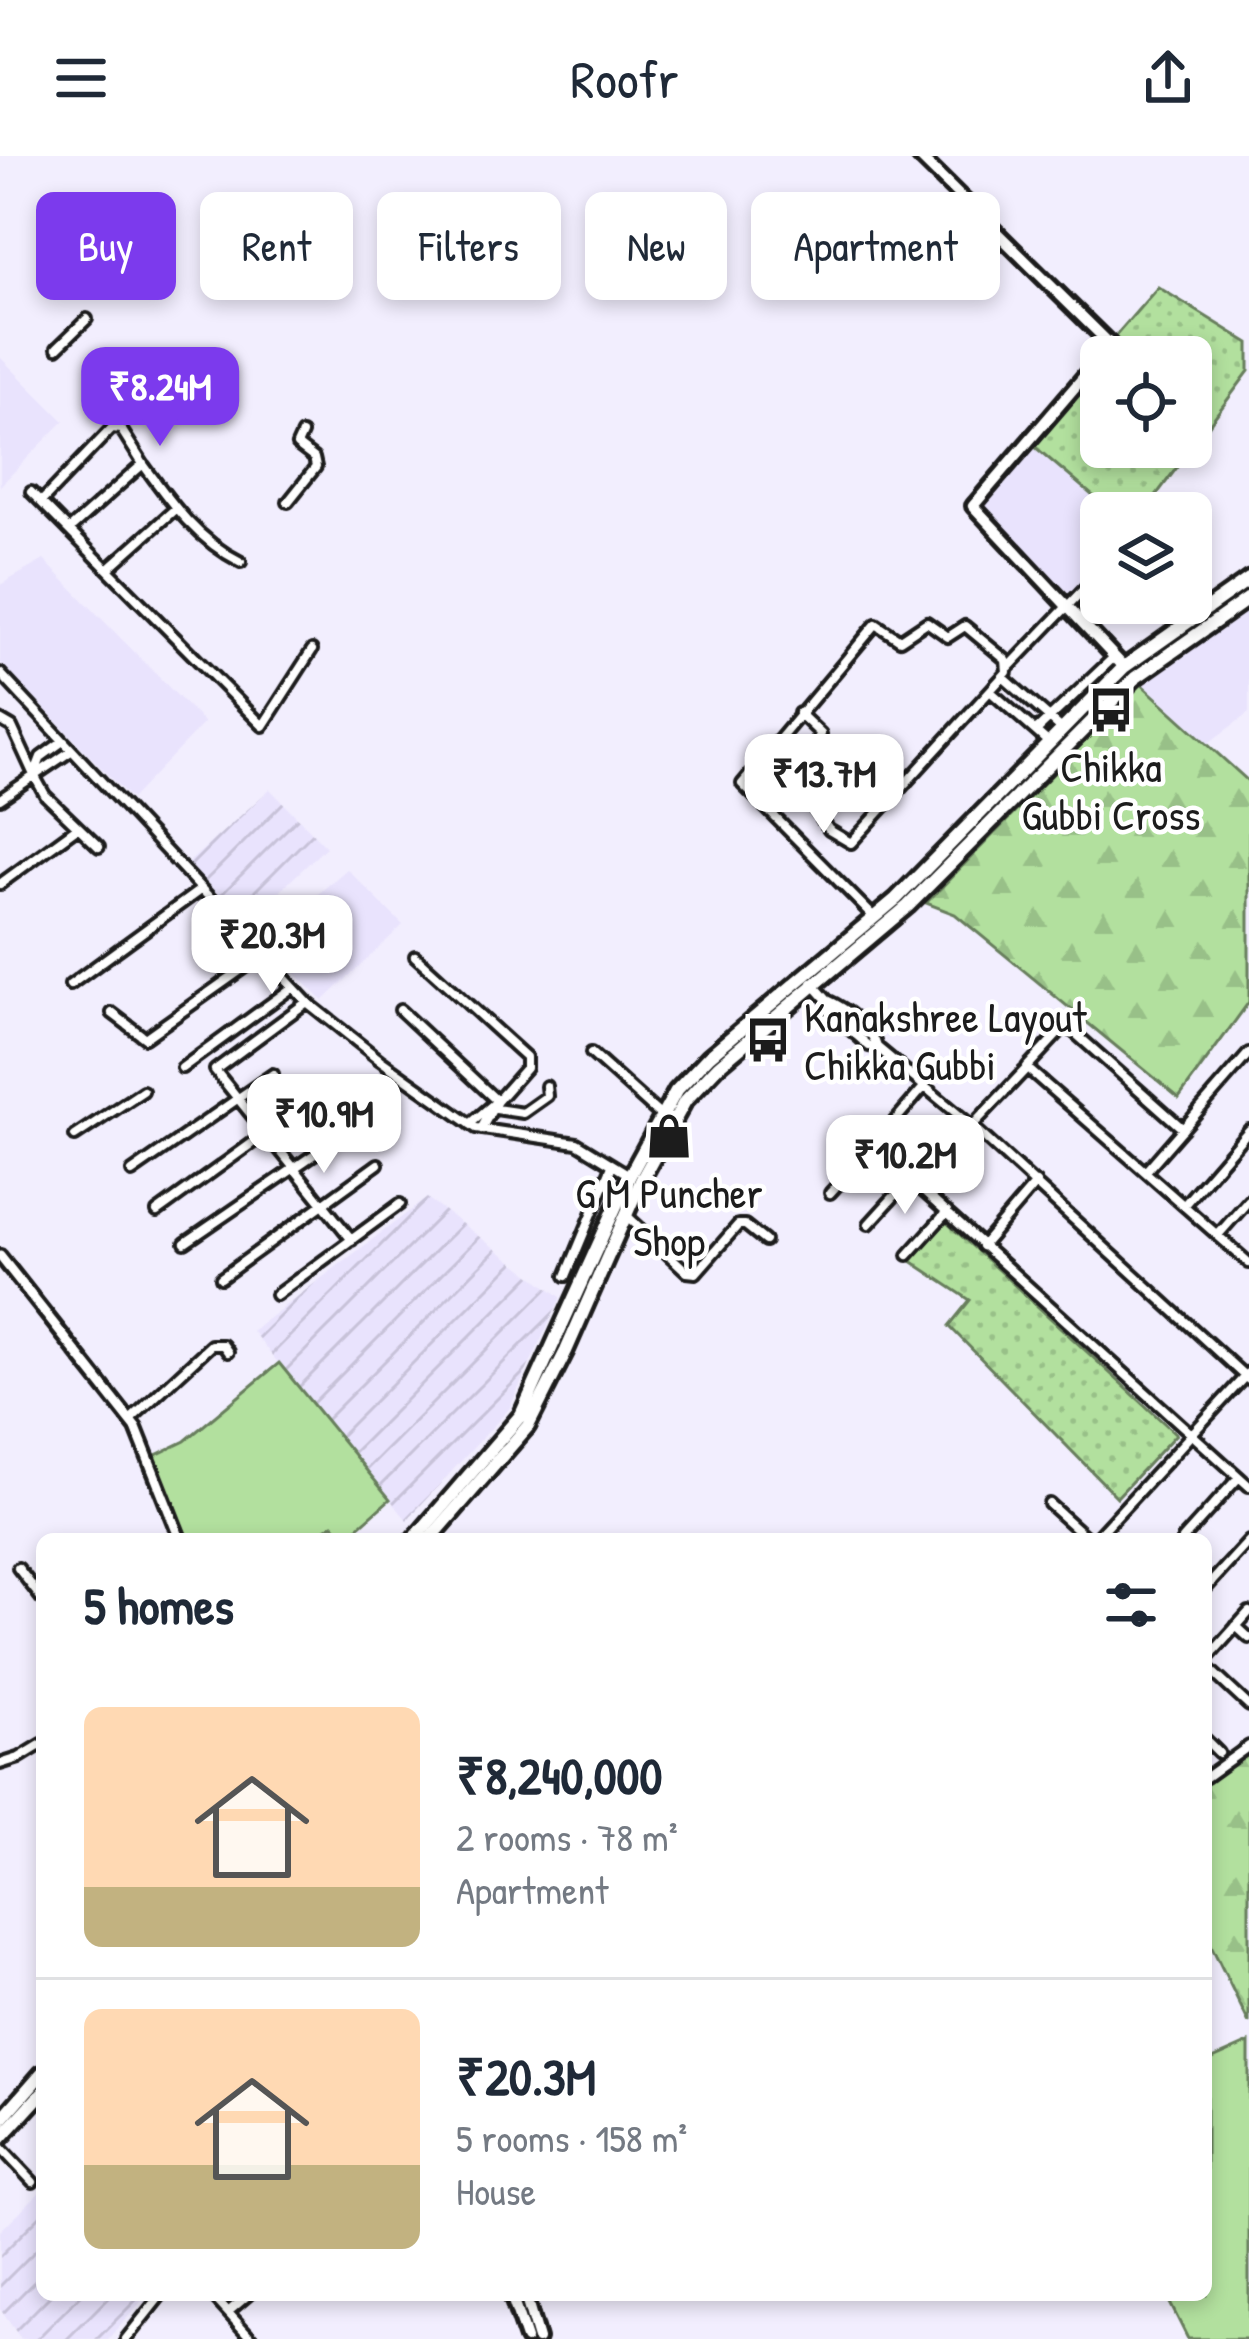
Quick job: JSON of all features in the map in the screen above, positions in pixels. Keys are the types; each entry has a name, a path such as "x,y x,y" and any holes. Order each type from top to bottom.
{"main road":[{"path":"919,156 1111,345 973,506 1119,662"},
{"path":"435,1533 529,1426 626,1215 635,1178 686,1101 1063,730 1119,662 1249,579"},
{"path":"418,1533 521,1415 536,1390 660,1115 676,1091 709,1056 908,906 1135,678 1249,598"},
{"path":"0,2121 36,2080"},
{"path":"0,2143 36,2100"},
{"path":"514,2301 526,2339"},
{"path":"528,2301 538,2339"}],"street":[{"path":"57,348 87,319"},
{"path":"41,502 112,428 121,429 175,509 215,549 241,562"},
{"path":"289,502 316,467 314,458 297,446 302,434"},
{"path":"70,529 143,464"},
{"path":"31,492 263,726 312,650"},
{"path":"109,568 175,509"},
{"path":"799,713 821,734 807,760 818,776 812,805 829,830 851,843 1080,596"},
{"path":"875,918 742,784 876,624 900,640 927,622 948,638 965,626 1006,660 1006,672 1063,730"},
{"path":"1037,730 1119,662 1135,678"},
{"path":"0,674 307,1002 380,1060 470,1124 577,1143 635,1178"},
{"path":"990,691 1049,743"},
{"path":"0,720 12,727 45,795 99,847"},
{"path":"34,775 41,757 63,742"},
{"path":"0,799 71,751"},
{"path":"0,884 78,827"},
{"path":"70,985 200,890"},
{"path":"112,1013 145,1038 262,955"},
{"path":"416,956 527,1059 524,1072 481,1129"},
{"path":"812,982 874,1037 877,1048 972,1126 1248,1376 1097,1533"},
{"path":"182,1068 293,987"},
{"path":"307,1002 215,1070 352,1240"},
{"path":"400,1010 496,1105 523,1114 547,1096 546,1086"},
{"path":"972,1126 1066,1025 1184,1129"},
{"path":"591,1053 660,1115"},
{"path":"1146,1171 1249,1053"},
{"path":"1027,1068 1249,1263"},
{"path":"132,1172 273,1074"},
{"path":"830,1193 925,1086"},
{"path":"75,1136 143,1091"},
{"path":"157,1212 309,1102"},
{"path":"470,1124 496,1105"},
{"path":"1184,1205 1249,1130"},
{"path":"185,1243 335,1140"},
{"path":"873,1146 1249,1486"},
{"path":"221,1278 378,1164"},
{"path":"566,1276 612,1166"},
{"path":"869,1225 909,1180"},
{"path":"982,1246 1036,1183"},
{"path":"1217,1235 1249,1200"},
{"path":"276,1295 400,1204"},
{"path":"908,1255 947,1212"},
{"path":"626,1215 687,1272 696,1273 738,1225 765,1241"},
{"path":"0,1256 130,1420 174,1533"},
{"path":"130,1420 212,1345 223,1345 228,1352"},
{"path":"1188,1533 1239,1477"},
{"path":"1049,1504 1085,1533"},
{"path":"1212,1581 1249,1540"},
{"path":"18,1568 36,1591"},
{"path":"1212,1656 1249,1612"},
{"path":"1236,1626 1249,1639"},
{"path":"1212,1669 1249,1706"},
{"path":"1212,1773 1249,1745"},
{"path":"1212,1746 1219,1753"},
{"path":"0,1764 36,1748"},
{"path":"0,2143 33,2182"},
{"path":"126,2339 156,2301"},
{"path":"218,2301 252,2339"},
{"path":"228,2312 241,2301"}],"shaded area":[{"path":"1158,287 1249,343 1249,371 1212,421 1212,336 1115,336"},
{"path":"0,357 64,421 0,486"},
{"path":"1080,392 1080,468 1177,468 1159,492 1080,492 1080,596 1076,601 982,507"},
{"path":"44,560 204,723 131,799 0,662 0,585"},
{"path":"1249,608 1249,713 1207,744 1141,684"},
{"path":"270,789 326,847 245,924 188,863"},
{"path":"347,869 403,925 323,1001 264,941"},
{"path":"427,1198 561,1297 509,1409 407,1520 252,1331"},
{"path":"36,2196 36,2301 142,2301 108,2339 21,2339 0,2309 0,2231"}],"green space":[{"path":"1158,287 1249,343 1249,371 1212,421 1212,336 1115,336"},
{"path":"1080,392 1080,468 1177,468 1159,492 1088,492 1034,446"},
{"path":"1141,684 1249,782 1249,1002 1179,1098 955,914 926,903"},
{"path":"945,1221 1176,1434 1117,1497 949,1326 970,1300 908,1259"},
{"path":"279,1363 390,1499 352,1533 341,1533 333,1524 320,1533 185,1533 154,1456 185,1441"},
{"path":"1249,1755 1249,2023 1212,1947 1212,1776"},
{"path":"1249,2043 1249,2339 1188,2339 1169,2301 1212,2301 1212,2059"}],"place":[{"name":"Chikka Gubbi Cross","path":"1111,710"},
{"name":"Kanakshree Layout Chikka Gubbi","path":"768,1040"},
{"name":"G M Puncher Shop","path":"669,1136"}]}
